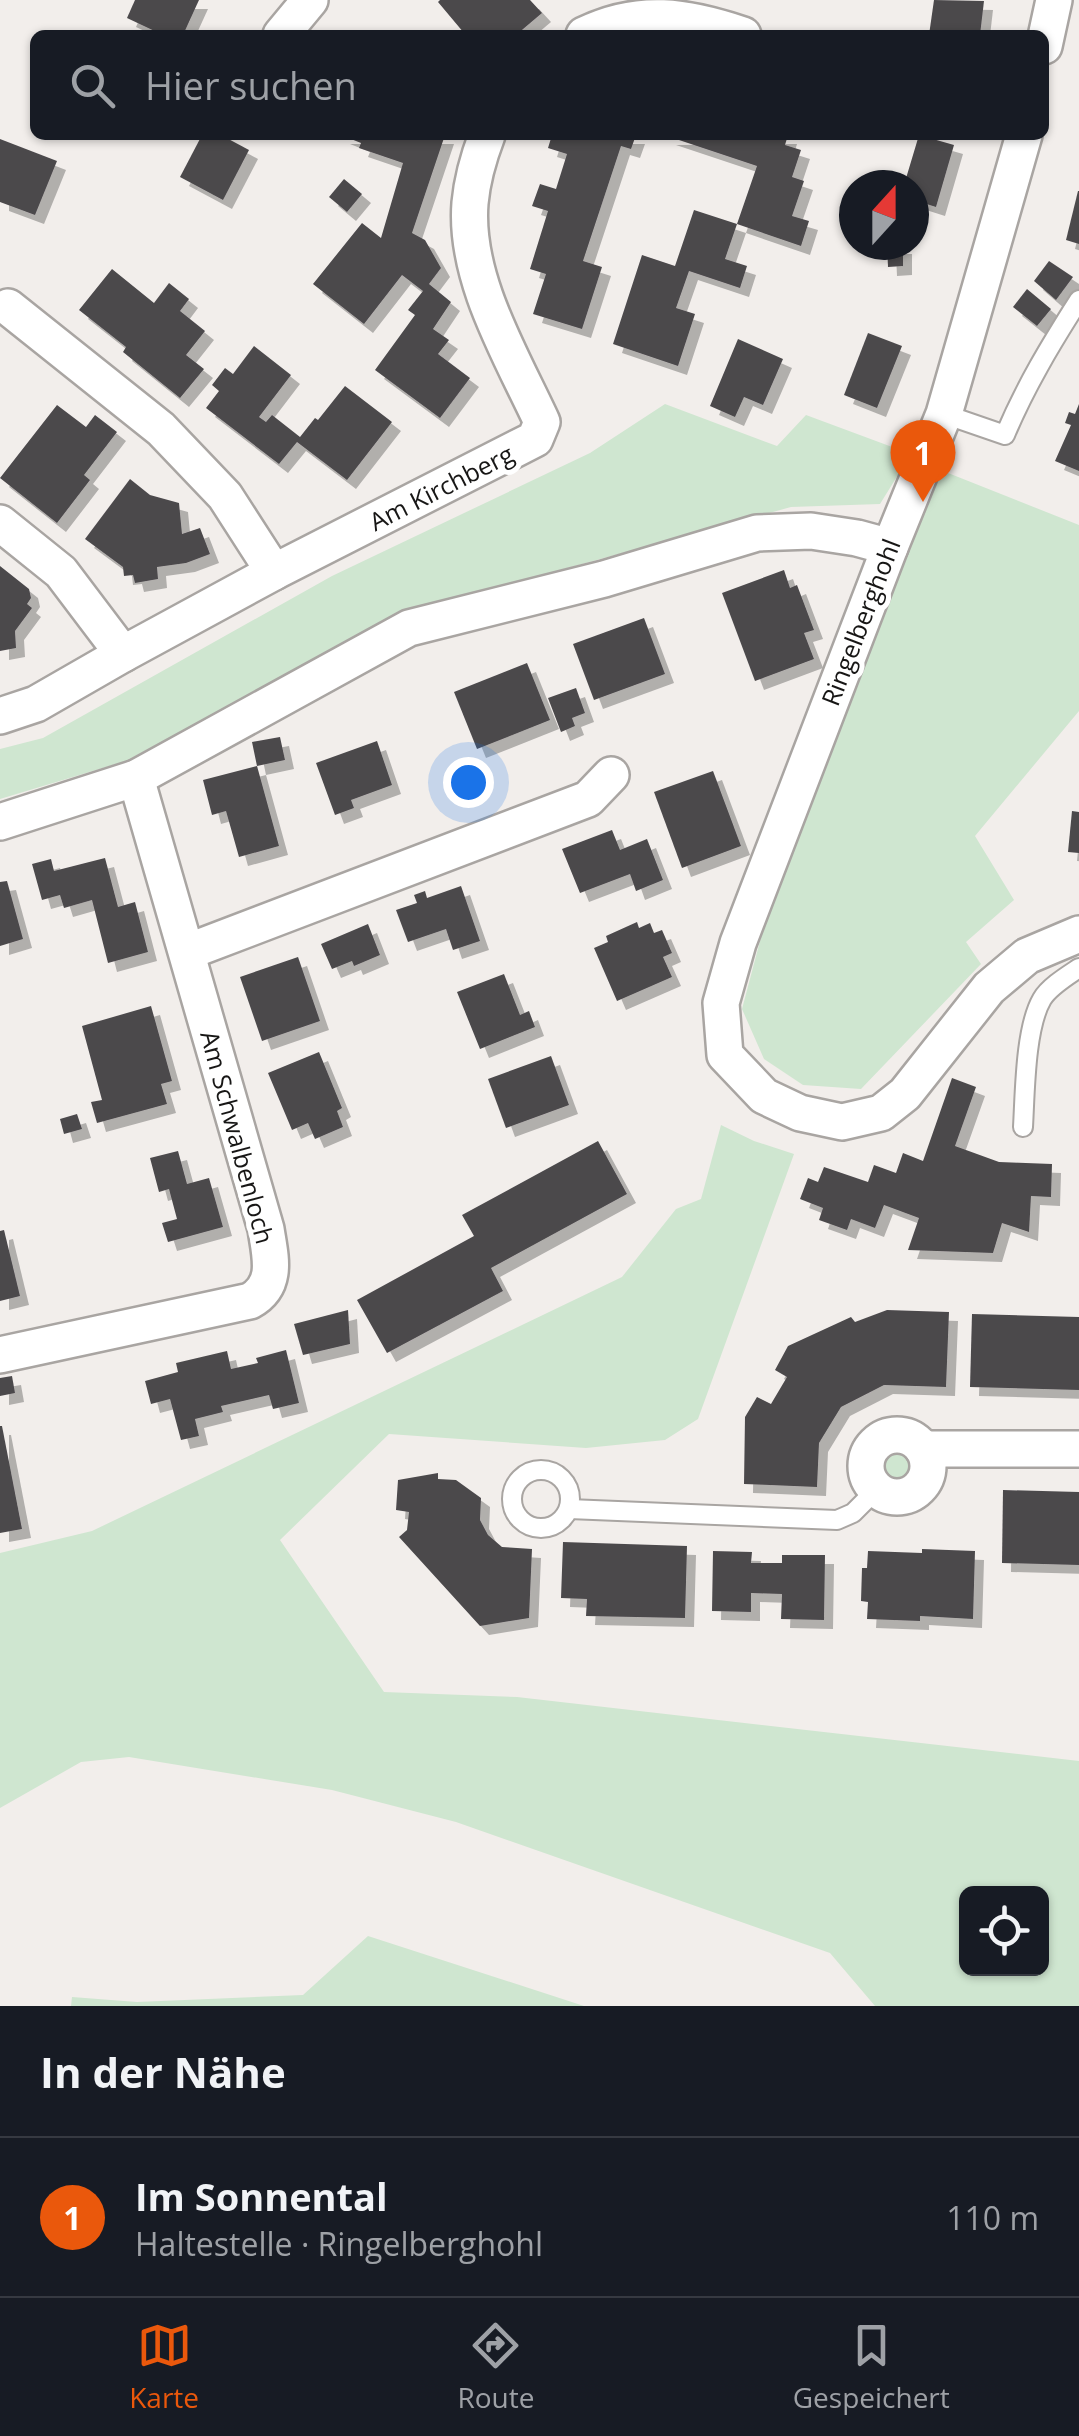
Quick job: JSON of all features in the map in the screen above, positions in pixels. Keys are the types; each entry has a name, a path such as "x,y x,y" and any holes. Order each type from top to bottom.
{"street":[{"path":"285,30 310,0"},
{"path":"1047,30 1054,0"},
{"path":"598,30 634,17 682,18 725,30"},
{"name":"Am Kirchberg","path":"0,716 36,704 274,572 535,439 542,422 483,296 473,251 470,203 485,140"},
{"name":"Ringelberghohl","path":"1023,140 944,414 738,943 722,1002 725,1055 764,1096 800,1113 842,1122 881,1113 905,1094 989,988 1027,956 1079,934"},
{"path":"8,307 161,428 226,496 274,572"},
{"path":"0,523 61,572 122,654"},
{"path":"0,822 136,778 409,628 604,580 757,534 810,531 890,547"},
{"path":"187,952 588,800 611,775"},
{"name":"Am Schwalbenloch","path":"0,1355 250,1301 266,1288 271,1276 266,1229 136,778"},
{"path":"924,1449 928,1468 914,1493 894,1498 869,1482 865,1472 869,1451 885,1436 896,1434 907,1436 924,1449 1079,1449"}],"lane":[{"path":"944,414 1005,435 1040,362 1079,300"},
{"path":"1022,1127 1030,1036 1042,998 1079,968"},
{"path":"569,1509 837,1520 854,1514 876,1490"}],"green space":[{"path":"665,404 777,446 806,415 911,454 880,504 791,507 399,614 126,761 0,799 0,749 43,738 332,576 590,453"},
{"path":"938,469 1079,525 1079,711 975,836 1014,900 966,942 981,964 861,1089 803,1085 764,1059 742,1009 764,926"},
{"path":"721,1125 794,1154 698,1419 665,1440 586,1448 389,1434 280,1540 384,1692 517,1697 1079,1761 1079,2006 875,2006 830,1953 456,1822 332,1790 129,1757 81,1762 0,1808 0,1553 92,1531 622,1277 676,1209 701,1199"},
{"path":"897,1447 911,1452 916,1466 911,1480 897,1485 883,1480 878,1466 883,1452"},
{"path":"368,1936 584,2006 71,2006 72,1997 137,2002 303,1995"}],"building":[{"path":"135,0 199,0 185,30 152,30 127,18"},
{"path":"530,0 542,13 522,30 461,30 438,2"},
{"path":"934,0 984,1 981,30 930,30"},
{"path":"0,139 57,161 35,215 0,202"},
{"path":"199,140 230,140 249,150 223,200 180,177"},
{"path":"354,140 443,140 412,233 425,240 441,268 429,284 451,302 433,329 449,340 438,354 470,378 440,418 375,370 415,315 408,310 423,291 402,275 364,324 313,284 362,223 381,238 403,163 359,148 361,143"},
{"path":"550,140 634,140 631,149 621,146 583,261 602,267 582,329 533,314 546,274 530,269 548,211 532,206 540,184 556,189 567,154 548,148"},
{"path":"679,140 786,140 785,145 801,150 792,177 804,181 792,216 809,221 801,246 737,224 757,166"},
{"path":"918,140 954,145 936,207 929,205 929,170 908,170"},
{"path":"344,179 362,194 347,212 329,197"},
{"path":"1079,191 1079,244 1066,240"},
{"path":"694,210 737,224 725,259 747,266 740,288 689,271 676,308 695,314 678,366 613,344 642,255 675,266"},
{"path":"888,260 903,260 903,266 888,267"},
{"path":"1049,261 1073,277 1056,300 1034,281"},
{"path":"112,269 154,303 169,283 189,299 180,311 205,331 186,355 204,369 180,398 79,310"},
{"path":"1027,289 1051,309 1037,326 1013,307"},
{"path":"868,333 902,346 877,408 844,395"},
{"path":"738,339 783,359 763,405 744,397 735,417 710,406"},
{"path":"254,346 291,375 259,417 266,422 272,415 300,437 345,386 392,422 347,480 297,442 279,464 206,408 219,391 212,385 225,368 233,374"},
{"path":"1079,404 1079,471 1055,461 1071,425 1065,423 1069,412 1075,414"},
{"path":"57,405 86,427 95,415 117,432 84,475 90,480 57,523 0,478"},
{"path":"130,479 150,495 179,503 182,534 200,528 210,554 186,563 157,567 158,579 135,583 133,575 124,576 123,567 85,539"},
{"path":"0,566 29,589 31,598 27,604 32,608 15,631 16,648 0,651"},
{"path":"784,570 790,588 797,585 814,630 804,633 814,659 755,681 722,593"},
{"path":"644,618 665,674 594,700 573,644"},
{"path":"527,663 550,720 477,749 454,692"},
{"path":"576,688 585,713 572,718 575,726 561,732 548,698"},
{"path":"280,737 285,760 257,766 252,742"},
{"path":"377,741 392,785 351,800 354,808 335,815 316,763"},
{"path":"257,766 279,846 239,857 226,811 212,815 203,780"},
{"path":"713,771 741,846 682,868 654,792"},
{"path":"1072,811 1079,812 1079,853 1068,852"},
{"path":"612,830 620,850 647,839 663,880 636,891 630,874 580,893 562,849"},
{"path":"105,858 118,907 135,902 148,952 108,963 92,900 64,908 60,895 42,900 32,864 51,859 54,871"},
{"path":"7,881 23,939 0,946 0,882"},
{"path":"461,886 480,941 453,950 446,929 408,942 396,910 417,903 414,895 425,891 427,898"},
{"path":"637,922 639,928 650,923 654,933 662,930 672,953 663,957 672,977 617,1001 594,948 608,942 606,936"},
{"path":"368,924 380,955 354,966 352,961 332,969 321,944"},
{"path":"298,957 320,1021 262,1041 240,977"},
{"path":"504,974 520,1015 529,1011 535,1027 480,1049 457,992"},
{"path":"151,1006 172,1081 161,1084 167,1104 97,1123 91,1102 102,1100 82,1026"},
{"path":"319,1052 342,1108 337,1111 343,1127 315,1139 308,1123 292,1130 268,1073"},
{"path":"551,1056 569,1105 506,1128 488,1079"},
{"path":"952,1078 976,1087 955,1146 999,1162 1052,1164 1051,1197 1031,1196 1029,1232 1002,1223 993,1253 908,1250 919,1218 884,1205 875,1228 851,1219 847,1230 819,1220 823,1208 800,1199 808,1178 818,1182 824,1167 868,1182 874,1165 896,1173 903,1153 923,1161"},
{"path":"77,1114 82,1129 64,1134 60,1119"},
{"path":"598,1141 627,1194 491,1268 503,1291 387,1353 357,1300 474,1236 462,1215"},
{"path":"178,1151 187,1184 209,1178 223,1227 168,1242 162,1223 177,1219 169,1189 159,1192 150,1158"},
{"path":"4,1230 20,1296 0,1301 0,1231"},
{"path":"348,1310 350,1344 303,1355 294,1324"},
{"path":"887,1310 949,1312 946,1387 884,1385 841,1407 819,1443 817,1487 744,1484 745,1417 757,1397 771,1404 787,1377 775,1370 788,1346 851,1317 855,1322"},
{"path":"972,1314 1079,1317 1079,1390 970,1387"},
{"path":"286,1350 299,1403 273,1409 269,1395 221,1406 223,1412 195,1419 199,1436 181,1440 170,1399 151,1404 145,1381 178,1372 176,1363 227,1351 231,1369 258,1363 256,1358"},
{"path":"12,1376 15,1393 0,1396 0,1378"},
{"path":"0,1426 22,1529 0,1533"},
{"path":"438,1473 438,1479 456,1480 481,1498 480,1520 488,1535 502,1547 532,1549 529,1618 480,1626 399,1537 407,1530 409,1512 396,1510 398,1480"},
{"path":"1003,1490 1079,1492 1079,1565 1002,1563"},
{"path":"563,1542 687,1546 685,1618 586,1616 587,1599 561,1598"},
{"path":"922,1549 975,1551 973,1619 867,1619 868,1602 861,1601 862,1568 867,1568 868,1551 922,1553"},
{"path":"713,1551 752,1552 751,1563 782,1563 782,1555 825,1555 824,1620 781,1619 782,1594 751,1593 751,1612 712,1611"}],"place":[{"name":"Im Sonnental","path":"923,502"}]}
